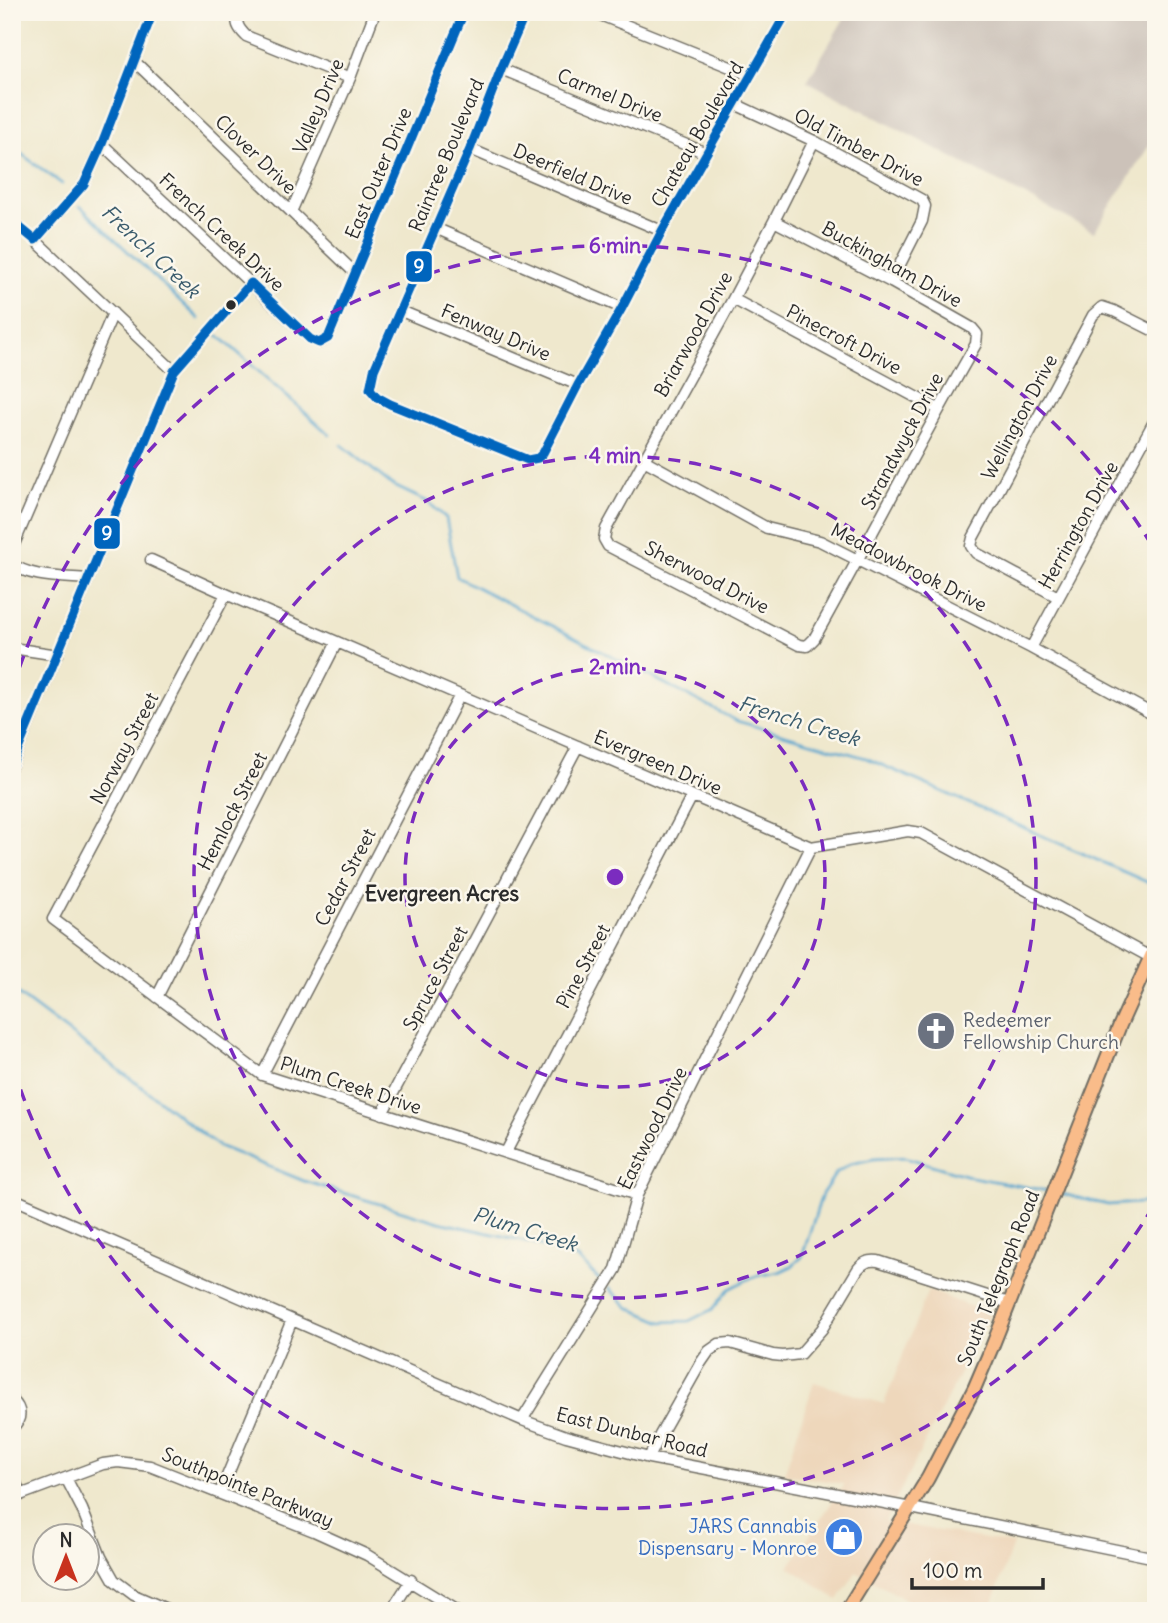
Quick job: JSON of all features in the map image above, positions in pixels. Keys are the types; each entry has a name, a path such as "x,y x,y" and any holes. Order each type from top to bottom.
{"main road":[{"name":"South Telegraph Road","path":"846,1611 911,1508 944,1450 969,1398 1120,1025 1153,951"}],"street":[{"path":"35,240 83,184 102,144 153,12"},
{"path":"239,12 236,22 246,36 349,78"},
{"name":"Valley Drive","path":"291,212 375,12"},
{"name":"East Outer Drive","path":"319,343 328,338 464,12"},
{"name":"Raintree Boulevard","path":"526,12 374,370 370,389 377,397 390,404 441,425 527,460 538,458"},
{"path":"593,12 750,75"},
{"name":"Chateau Boulevard","path":"538,458 662,231 788,12"},
{"name":"Clover Drive","path":"134,61 355,273"},
{"name":"Carmel Drive","path":"501,69 706,153"},
{"name":"Old Timber Drive","path":"735,104 814,141 922,200 925,206 922,221 891,282"},
{"name":"Briarwood Drive","path":"606,542 606,530 733,299 814,141"},
{"name":"French Creek Drive","path":"102,144 310,339 319,343"},
{"name":"Deerfield Drive","path":"470,149 662,231"},
{"name":"Buckingham Drive","path":"774,221 972,328 977,334 973,348"},
{"path":"12,222 35,240 174,372"},
{"path":"435,228 622,308"},
{"path":"12,765 174,372 251,283"},
{"name":"Pinecroft Drive","path":"733,299 938,409"},
{"name":"Wellington Drive","path":"1058,597 984,558 971,546 1093,315 1102,307 1156,332"},
{"name":"Fenway Drive","path":"401,311 578,385"},
{"path":"12,549 17,525 113,313"},
{"path":"12,331 12,340"},
{"name":"Strandwyck Drive","path":"793,642 807,646 814,639 973,348"},
{"name":"Herrington Drive","path":"1031,648 1156,418"},
{"name":"Meadowbrook Drive","path":"644,460 767,528 820,541 1031,648 1156,716"},
{"name":"Sherwood Drive","path":"606,542 608,546 793,642"},
{"name":"Evergreen Drive","path":"151,560 811,848"},
{"path":"12,563 19,570 30,573 87,579"},
{"name":"Norway Street","path":"53,919 226,594"},
{"name":"Hemlock Street","path":"157,997 337,642"},
{"path":"12,648 58,655"},
{"name":"Cedar Street","path":"261,1075 460,695"},
{"name":"Spruce Street","path":"382,1114 578,746"},
{"name":"Pine Street","path":"506,1152 692,796"},
{"path":"811,848 908,831 921,833 1153,951"},
{"name":"Eastwood Drive","path":"522,1420 610,1280 619,1260 638,1195 811,848"},
{"name":"Plum Creek Drive","path":"53,919 261,1075 638,1195"},
{"name":"East Dunbar Road","path":"12,1198 522,1420 566,1436 649,1458 1156,1558"},
{"path":"649,1458 660,1434 709,1351 719,1344 730,1343 774,1355 800,1354 822,1329 858,1269 870,1260 1009,1304"},
{"path":"220,1493 292,1320"},
{"path":"12,1400 17,1404 20,1416 12,1428"},
{"name":"Southpointe Parkway","path":"17,1496 103,1464 118,1462 150,1466 367,1555 458,1611"},
{"path":"12,1474 17,1496"},
{"path":"66,1478 82,1509 97,1549 114,1580 134,1595 171,1611"},
{"path":"391,1611 411,1580"}],"shaded area":[{"path":"848,12 1156,12 1156,135 1094,232 807,81"},
{"path":"928,1290 990,1314 885,1521 1013,1544 990,1611 927,1611 856,1572 838,1600 789,1567 844,1484 784,1474 814,1382 884,1404"}],"waterway":[{"name":"French Creek","path":"12,147 62,184"},
{"name":"French Creek","path":"80,206 199,319"},
{"name":"French Creek","path":"218,335 330,435"},
{"name":"French Creek","path":"342,445 392,485 428,502 446,518 457,577 737,721 866,758 1156,886"},
{"name":"Plum Creek","path":"12,990 218,1146 304,1181 439,1222 534,1243 577,1258 604,1284"},
{"name":"Plum Creek","path":"609,1288 628,1307 662,1322 689,1321 713,1309 729,1289 753,1277 779,1272 802,1257 822,1194 836,1173 850,1164 905,1157 972,1177 1048,1191"},
{"name":"Plum Creek","path":"1058,1193 1108,1205 1156,1202"}],"transit line":[{"name":"9","path":"12,221 35,240 84,184 153,12"},
{"name":"9","path":"12,764 174,371 251,283 310,339 319,343 328,338 464,12"},
{"name":"9","path":"526,12 374,370 370,389 377,397 390,404 528,460 538,458 543,453 662,231 787,12"}],"place":[{"name":"Redeemer Fellowship Church","path":"936,1031"},
{"name":"JARS Cannabis Dispensary - Monroe","path":"844,1537"}],"district":[{"name":"Evergreen Acres","path":"442,893"}]}
